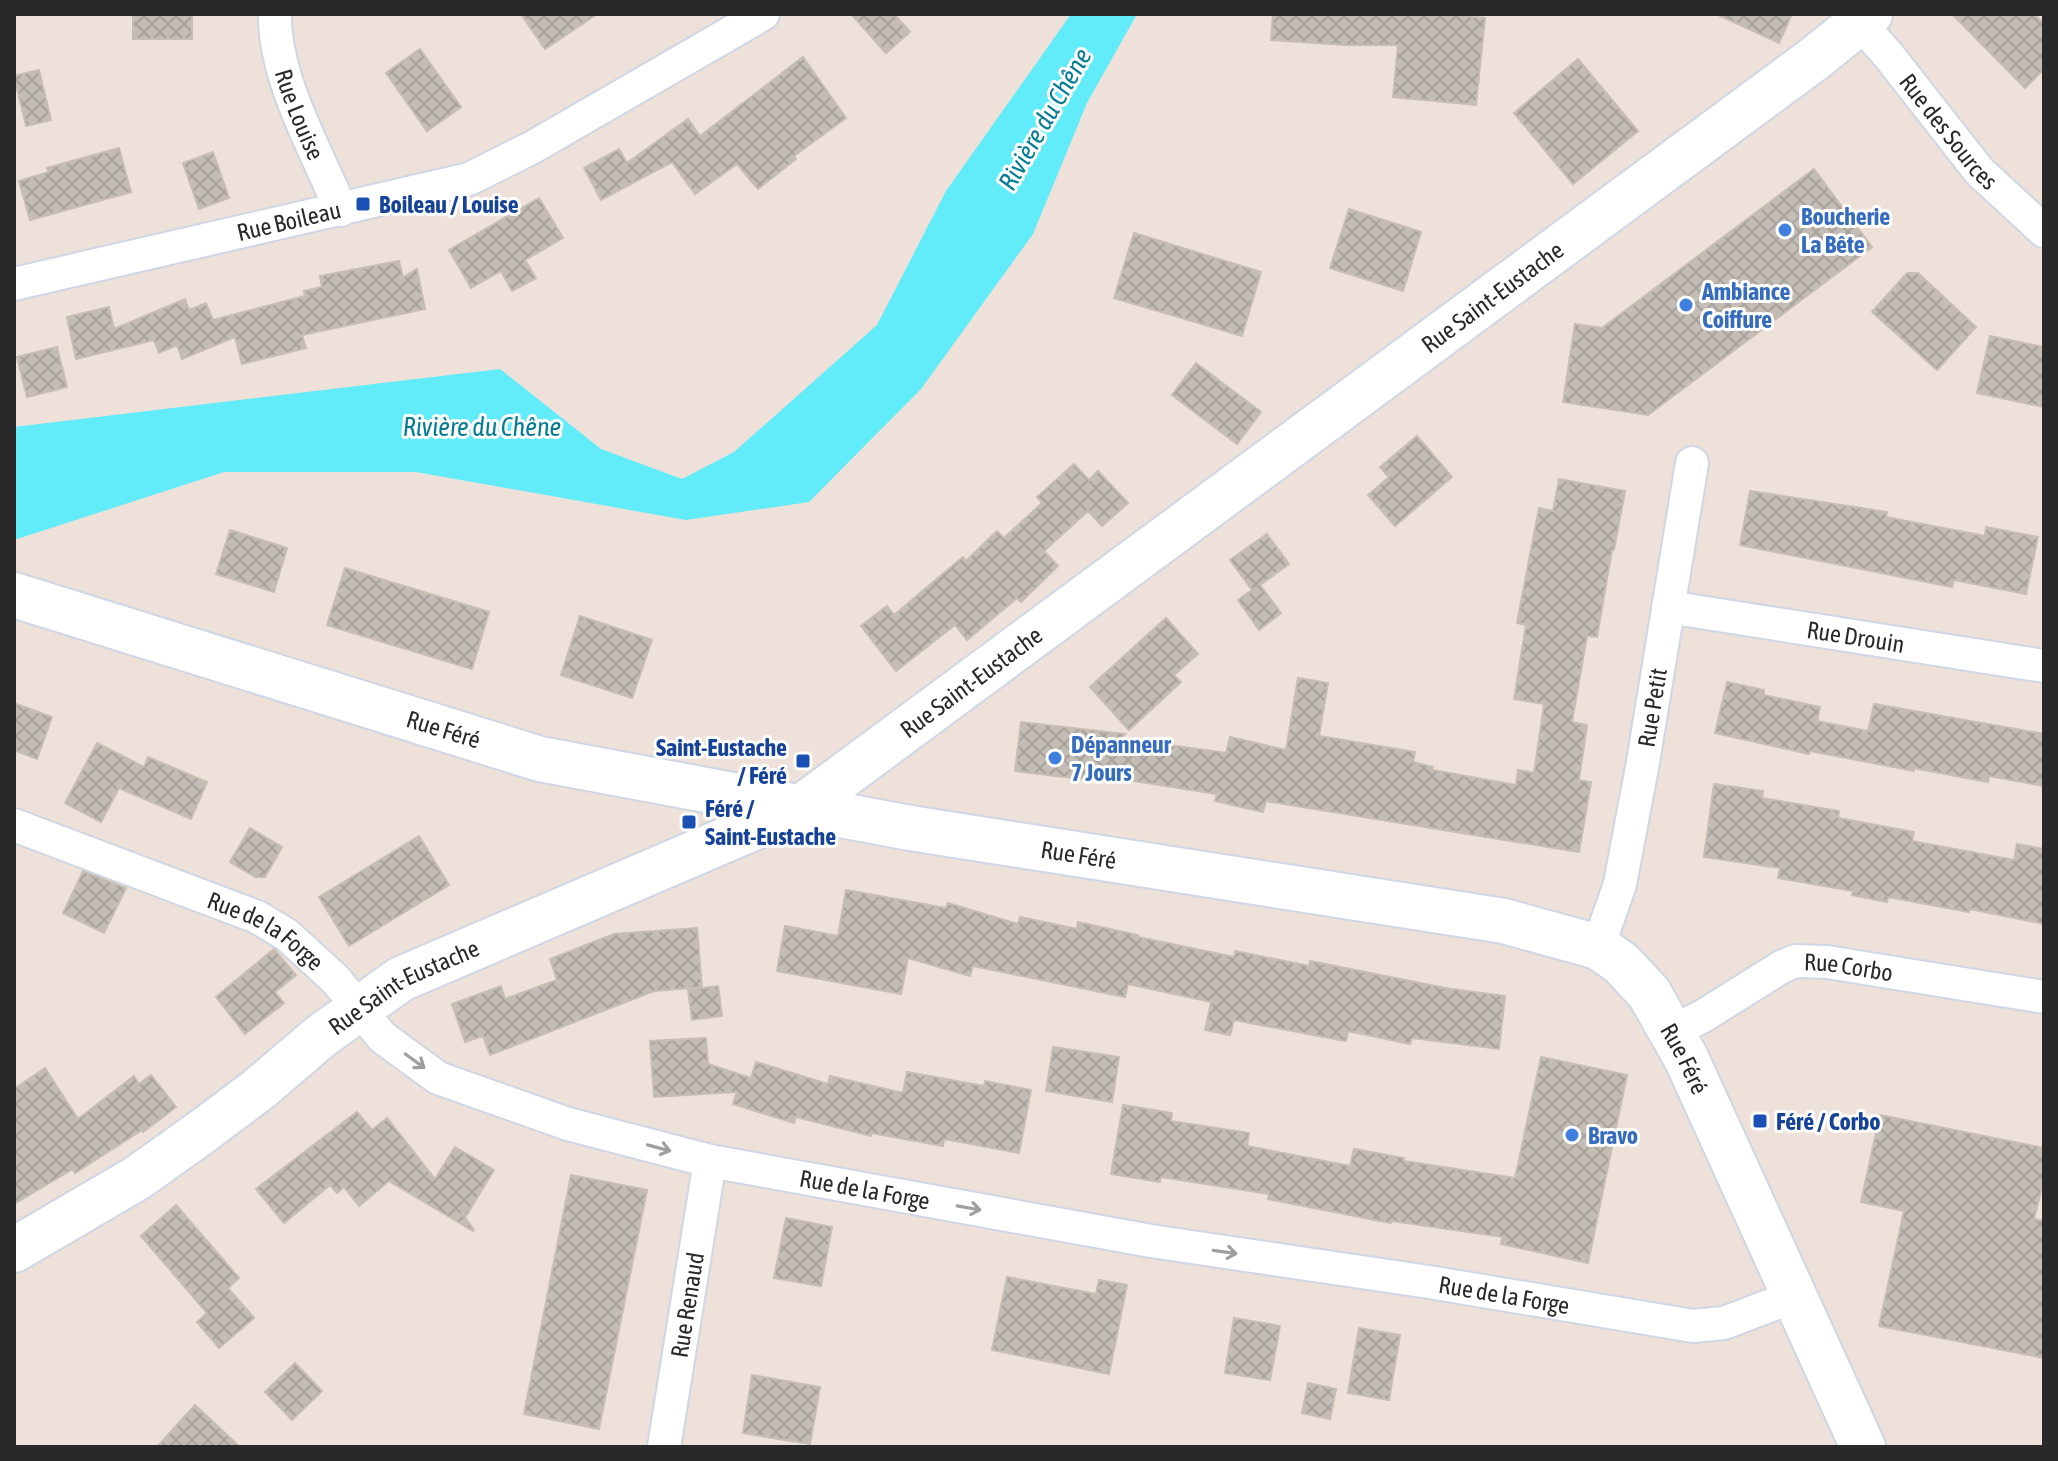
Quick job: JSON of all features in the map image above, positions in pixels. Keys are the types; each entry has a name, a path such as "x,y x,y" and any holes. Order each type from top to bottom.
{"street":[{"name":"Rue Louise","path":"275,14 275,38 283,75 341,210"},
{"name":"Rue Boileau","path":"14,284 469,179 533,147 763,14"},
{"name":"Rue des Sources","path":"1865,19 1889,56 1979,171 2044,231"},
{"name":"Rue Saint-Eustache","path":"14,1250 137,1178 401,979 800,808 1865,19"},
{"name":"Rue Petit","path":"1598,947 1620,884 1646,748 1692,463"},
{"name":"Rue Féré","path":"14,595 540,759 800,808 1504,921 1598,947 1635,976 1672,1032 1863,1447"},
{"name":"Rue Drouin","path":"1668,607 2044,666"},
{"name":"Rue de la Forge","path":"14,825 257,917 287,935 336,980 382,1037 438,1078 568,1124 710,1161 1151,1241 1429,1282 1693,1326 1724,1323 1795,1296"},
{"name":"Rue Corbo","path":"1672,1032 1796,961 1827,962 2044,997"},
{"name":"Rue Renaud","path":"664,1447 710,1161"}],"water":[{"name":"Rivière du Chêne","path":"1071,14 1137,14 1087,103 1033,234 921,389 809,502 686,520 416,472 224,472 14,540 14,427 500,369 601,449 682,479 734,452 877,325 946,191"}],"building":[{"path":"133,14 192,14 192,39 133,39"},
{"path":"521,14 597,14 545,49"},
{"path":"851,14 894,14 910,32 886,53"},
{"path":"1273,14 1439,14 1485,18 1476,105 1393,97 1398,45 1271,40"},
{"path":"1716,14 1792,14 1779,43"},
{"path":"1952,14 2034,14 2044,24 2044,69 2025,88"},
{"path":"420,49 461,107 427,131 386,73"},
{"path":"803,57 846,118 794,156 796,159 758,189 737,164 695,194 672,162 601,200 584,168 619,149 627,163 688,119 700,136"},
{"path":"1578,59 1638,131 1573,184 1514,113"},
{"path":"39,70 51,120 26,126 14,76"},
{"path":"119,148 131,192 30,220 19,181 49,172 47,168"},
{"path":"213,152 229,198 199,209 183,163"},
{"path":"1814,169 1872,247 1648,415 1563,402 1575,324 1602,328"},
{"path":"539,198 563,238 525,260 536,278 512,291 501,271 471,288 449,250"},
{"path":"1349,209 1421,232 1403,291 1330,268"},
{"path":"1134,233 1261,272 1242,336 1114,298"},
{"path":"399,261 403,277 417,269 425,309 302,335 306,348 242,364 235,337 182,359 177,345 159,353 154,340 76,359 67,317 109,307 114,329 185,299 189,310 206,303 213,320 305,296 304,291 322,287 320,276"},
{"path":"1907,273 1918,273 1976,327 1937,370 1872,312"},
{"path":"1990,336 2044,347 2044,407 1977,393"},
{"path":"57,347 67,387 27,397 17,357"},
{"path":"1196,363 1261,412 1237,444 1172,395"},
{"path":"1417,436 1452,477 1395,526 1368,495 1389,477 1380,467"},
{"path":"1074,464 1089,480 1098,471 1128,503 1102,526 1088,511 1044,551 1058,566 1021,602 1017,598 967,640 955,625 896,671 861,626 887,606 894,615 963,557 966,561 997,531 1004,538 1042,503 1037,497"},
{"path":"1559,479 1625,491 1597,637 1587,636 1572,722 1587,725 1579,780 1591,782 1579,852 1266,801 1263,812 1215,801 1217,794 1115,778 1114,783 1015,771 1021,722 1125,734 1120,738 1226,753 1230,737 1286,750 1298,678 1328,683 1319,736 1415,752 1413,762 1433,767 1432,770 1516,785 1518,770 1534,773 1544,704 1514,699 1526,625 1517,623 1539,508 1553,511"},
{"path":"1750,491 1887,512 1886,517 1985,536 1986,527 2038,537 2026,594 1954,580 1952,587 1740,545"},
{"path":"230,530 287,548 274,592 216,574"},
{"path":"1267,534 1289,564 1260,585 1281,613 1259,630 1238,600 1252,590 1230,560"},
{"path":"345,568 489,612 472,669 327,625"},
{"path":"580,616 652,640 632,698 561,675"},
{"path":"1166,618 1198,654 1174,675 1181,682 1129,730 1090,687"},
{"path":"1727,682 1764,690 1764,695 1820,707 1817,721 1868,731 1874,704 2044,734 2044,786 1989,776 1988,782 1914,768 1914,771 1810,751 1809,754 1715,733"},
{"path":"14,703 52,717 37,759 14,750"},
{"path":"97,743 144,767 148,757 207,782 191,819 119,788 101,822 65,803"},
{"path":"1714,784 1763,791 1762,798 1839,811 1838,818 1914,832 1912,841 2014,860 2017,844 2044,849 2044,924 1888,897 1887,902 1852,895 1853,891 1778,878 1780,868 1704,857"},
{"path":"250,828 282,847 265,877 255,877 230,862"},
{"path":"419,836 449,885 349,946 319,897"},
{"path":"83,871 126,888 104,933 63,913"},
{"path":"846,890 946,908 948,903 1018,924 1020,917 1077,929 1078,922 1234,957 1235,951 1309,966 1310,961 1445,988 1505,996 1499,1049 1412,1038 1410,1044 1348,1031 1346,1041 1234,1020 1230,1035 1205,1030 1211,1002 1128,984 1125,997 973,966 970,976 908,958 901,994 777,971 785,926 838,936"},
{"path":"697,928 702,987 654,991 490,1055 483,1036 465,1042 452,1004 501,986 505,999 557,980 550,959 614,934"},
{"path":"274,949 296,975 275,992 284,1003 245,1034 216,997"},
{"path":"718,986 722,1016 692,1020 688,990"},
{"path":"706,1038 708,1064 751,1078 756,1062 828,1084 830,1076 903,1093 907,1072 984,1086 985,1081 1031,1090 1019,1153 944,1139 943,1146 871,1133 871,1136 796,1117 794,1123 733,1104 737,1092 654,1097 650,1041"},
{"path":"1053,1047 1119,1057 1112,1102 1046,1091"},
{"path":"1541,1057 1627,1075 1588,1263 1501,1244 1503,1237 1391,1223 1268,1199 1269,1194 1161,1177 1160,1182 1111,1174 1123,1105 1172,1113 1171,1121 1249,1133 1247,1146 1350,1166 1354,1149 1404,1158 1404,1161 1515,1178"},
{"path":"45,1068 78,1119 134,1076 139,1084 151,1075 176,1107 143,1132 75,1173 73,1169 14,1204 14,1089"},
{"path":"357,1112 372,1130 387,1118 435,1179 455,1147 494,1170 466,1216 461,1212 473,1231 389,1181 359,1206 344,1187 337,1193 330,1185 284,1223 256,1189"},
{"path":"1880,1115 2044,1148 2044,1179 2034,1219 2044,1221 2044,1358 1879,1326 1904,1211 1861,1202"},
{"path":"571,1175 647,1190 599,1429 524,1414"},
{"path":"176,1205 239,1278 228,1288 254,1318 219,1348 197,1322 207,1313 141,1236"},
{"path":"786,1218 832,1227 821,1286 774,1278"},
{"path":"1007,1277 1096,1294 1099,1280 1127,1285 1109,1374 992,1350"},
{"path":"1234,1318 1280,1326 1270,1380 1225,1373"},
{"path":"1359,1328 1400,1335 1389,1400 1348,1393"},
{"path":"295,1363 322,1391 292,1420 265,1392"},
{"path":"752,1375 820,1387 810,1444 743,1433"},
{"path":"1308,1383 1336,1389 1330,1419 1302,1413"},
{"path":"195,1405 240,1447 157,1447"}],"place":[{"name":"Boileau / Louise","path":"363,204"},
{"name":"Boucherie La Bête","path":"1785,230"},
{"name":"Ambiance Coiffure","path":"1686,305"},
{"name":"Dépanneur 7 Jours","path":"1055,758"},
{"name":"Saint-Eustache / Féré","path":"803,761"},
{"name":"Féré / Saint-Eustache","path":"689,822"},
{"name":"Féré / Corbo","path":"1760,1121"},
{"name":"Bravo","path":"1572,1135"}]}
